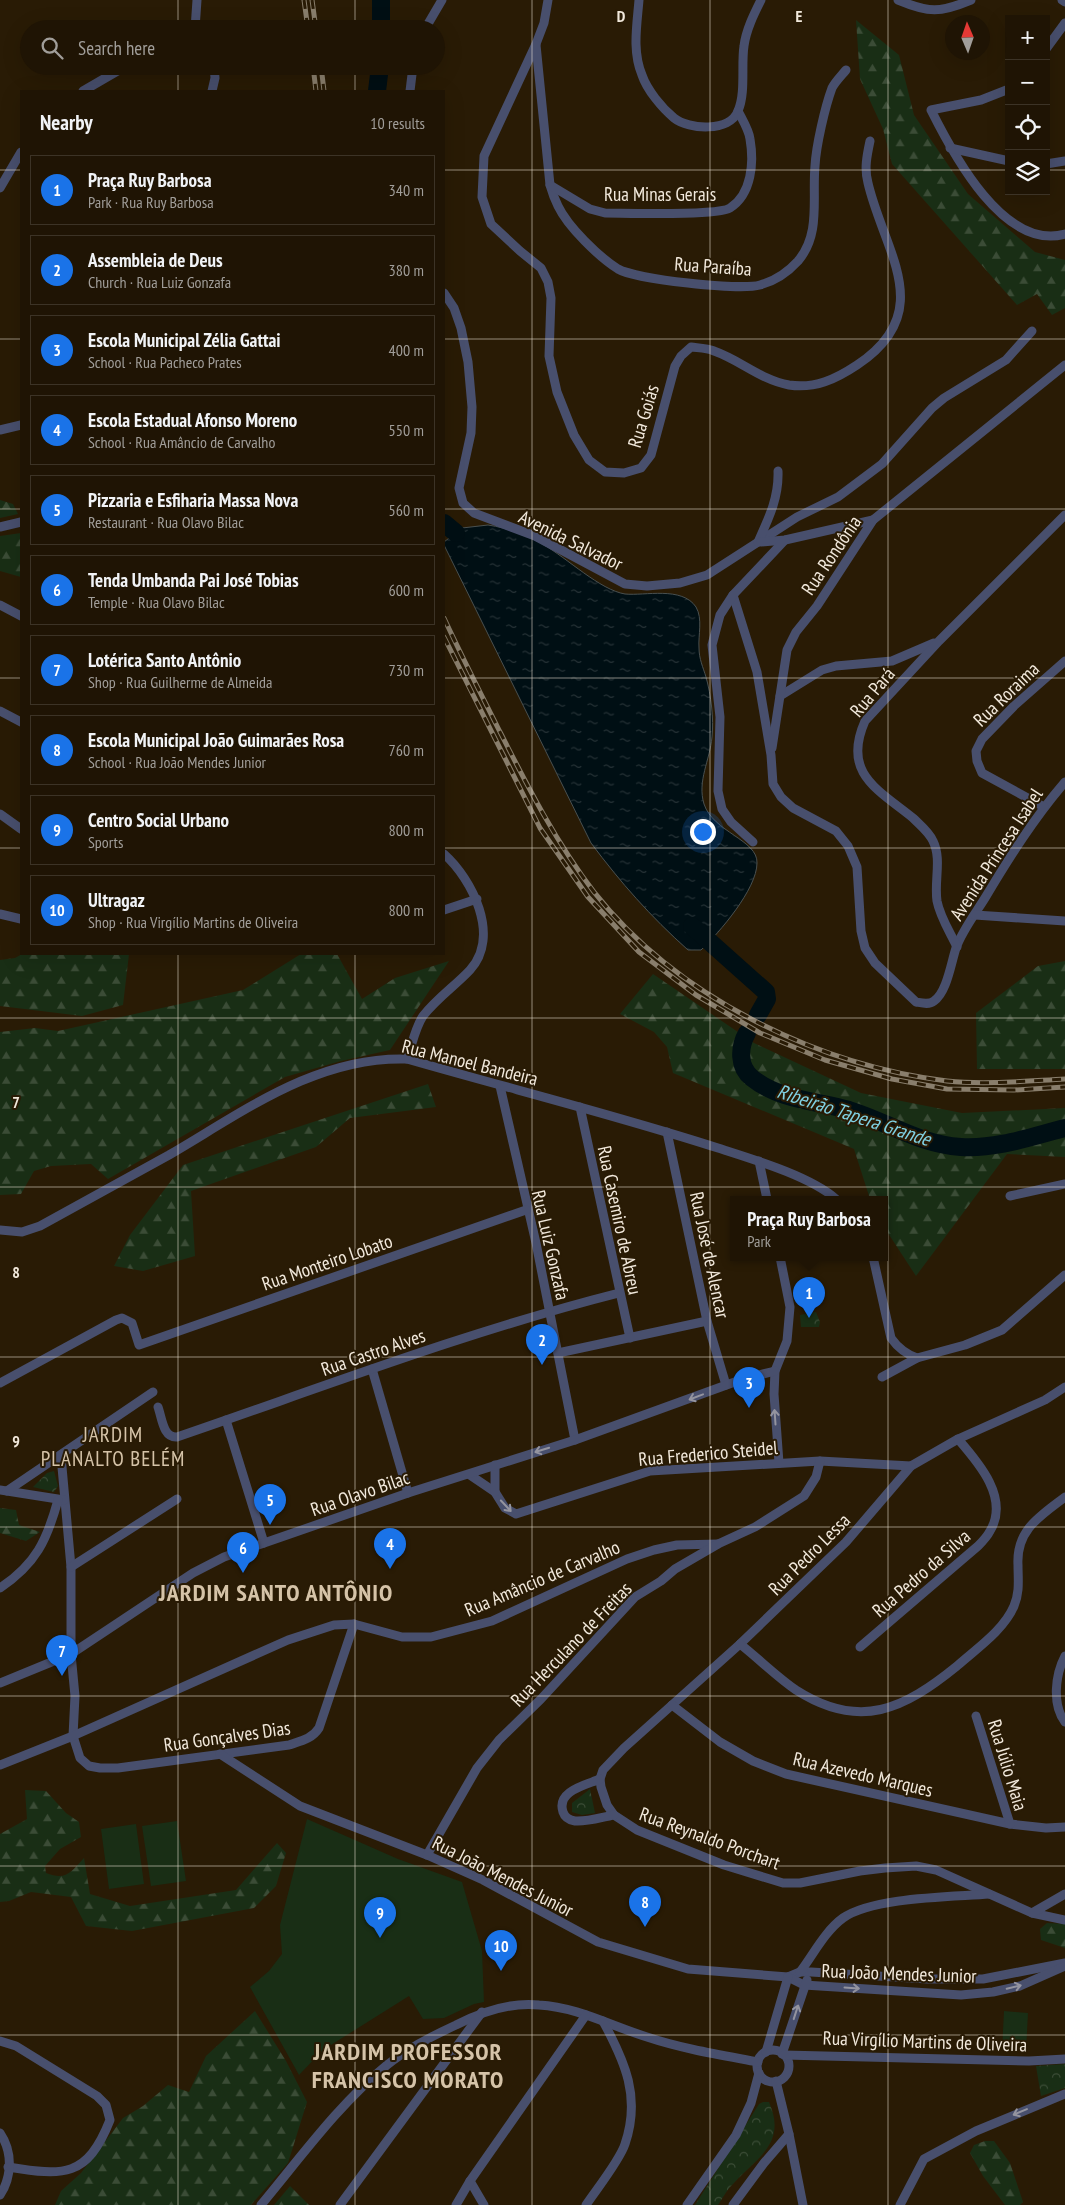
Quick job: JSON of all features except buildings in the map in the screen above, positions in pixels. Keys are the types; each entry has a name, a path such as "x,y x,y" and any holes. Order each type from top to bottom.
{"street":[{"path":"196,20 197,0"},
{"path":"430,20 442,0"},
{"path":"536,44 544,23 548,0"},
{"path":"639,0 635,49 642,76 675,119 687,124 718,126 730,121 738,111 744,72 744,46 751,21 760,0"},
{"path":"902,0 924,10 936,10 971,0"},
{"path":"1050,44 1065,23"},
{"name":"Rua Goiás","path":"536,44 484,156 482,197 492,224 541,268 548,282 551,298 549,356 557,392 574,436 589,460 605,472 624,473 641,468 651,455 675,366 681,356 691,347 712,350 763,377 790,385 817,384 836,379 882,345 890,334 898,313 902,291 899,272 867,182 866,164 870,141"},
{"name":"Rua Paraíba","path":"536,44 550,185 558,207 567,221 603,258 619,270 637,276 720,286 758,286 780,277 797,262 811,240 814,222 817,148 832,87 846,70"},
{"path":"84,90 110,75"},
{"path":"212,90 215,75"},
{"path":"410,90 412,75"},
{"path":"1005,91 981,100 931,110 950,148 995,207 1012,222 1033,233 1055,236 1065,234"},
{"name":"Rua Minas Gerais","path":"550,185 590,209 605,213 706,212 729,209 744,196 748,185 750,169 750,138 738,111"},
{"path":"950,148 1005,160"},
{"path":"0,188 20,154"},
{"path":"1050,163 1065,161"},
{"name":"Avenida Salvador","path":"445,294 454,308 461,328 468,362 472,407 471,433 460,488 463,503 474,513 535,536 625,584 648,586 680,583 706,575 758,542 785,540 874,520"},
{"path":"758,542 797,517 838,496 862,480 882,464 932,408 944,398 1006,360 1032,331"},
{"name":"Rua Rondônia","path":"771,754 786,650 796,632 817,606 874,520 1065,365"},
{"path":"0,430 20,425"},
{"path":"758,542 776,499 779,488 778,471"},
{"name":"Rua Pará","path":"957,946 938,903 937,850 933,839 922,826 869,782 860,768 856,755 858,738 865,721 939,640 1065,515"},
{"path":"0,527 20,522"},
{"path":"753,842 731,822 722,808 718,791 720,717 712,645 720,615 733,595 785,540"},
{"name":"Rua Rondônia","path":"733,595 757,672 771,754 773,784 781,798 793,808 836,831 848,846 857,867 861,931 865,948 874,963 907,995 916,1002 924,1004 933,1002 940,994 948,977 957,946"},
{"path":"0,605 20,615"},
{"path":"780,696 822,670 836,666 892,661 939,640"},
{"name":"Rua Roraima","path":"1044,807 982,773 977,761 976,751 982,740 1014,706 1065,661"},
{"path":"0,711 20,721"},
{"name":"Avenida Princesa Isabel","path":"957,946 1015,848 1044,807 1065,782"},
{"path":"0,814 20,828"},
{"path":"407,1059 422,1018 432,1006 472,969 479,955 483,936 477,899 464,875 445,855"},
{"path":"445,910 477,899"},
{"path":"0,914 20,919"},
{"path":"975,915 1065,921"},
{"name":"Rua Manoel Bandeira","path":"0,1230 22,1232 40,1226 169,1154 269,1094 329,1070 382,1059 407,1059 667,1132 759,1161 826,1190 833,1196"},
{"name":"Rua Luiz Gonzafa","path":"500,1086 526,1210 536,1243 575,1440"},
{"name":"Rua Casemiro de Abreu","path":"580,1108 630,1338"},
{"name":"Rua José de Alencar","path":"667,1132 707,1321 726,1385"},
{"path":"759,1161 766,1196"},
{"path":"1010,1196 1065,1184"},
{"name":"Rua Monteiro Lobato","path":"0,1383 122,1318 132,1323 139,1345 526,1210"},
{"path":"779,1463 774,1394 775,1371 787,1341 790,1307 781,1261"},
{"path":"874,1261 891,1338 896,1346 906,1354 917,1358"},
{"path":"882,1377 917,1358 965,1345 1002,1330 1065,1275"},
{"name":"Rua Castro Alves","path":"158,1407 165,1430 171,1437 549,1310 619,1293"},
{"path":"558,1353 707,1321"},
{"path":"372,1369 408,1493"},
{"name":"Rua Olavo Bilac","path":"0,1683 71,1654 193,1573 224,1557 408,1493 470,1475 495,1465 575,1440 726,1385 775,1371"},
{"name":"Rua Pedro Lessa","path":"600,1779 603,1770 624,1748 740,1644 846,1542 911,1466 958,1439 1045,1400 1065,1387"},
{"path":"4,1490 61,1456 153,1392"},
{"path":"226,1420 264,1543"},
{"name":"Rua Pedro da Silva","path":"860,1647 978,1546 990,1532 995,1514 992,1484 977,1461 958,1439"},
{"name":"Rua Gonçalves Dias","path":"61,1456 62,1500 71,1568 71,1654 75,1696 74,1736 80,1758 90,1766 100,1768 220,1754 289,1745 306,1740 314,1735 319,1728 354,1624"},
{"name":"Rua Frederico Steidel","path":"470,1475 495,1492 505,1508 516,1514 650,1471 820,1461 911,1466"},
{"name":"Rua Herculano de Freitas","path":"427,1855 477,1768 499,1740 541,1699 635,1597 718,1544 756,1527 804,1496 816,1477 820,1461"},
{"path":"495,1465 495,1492"},
{"path":"0,1588 17,1577 42,1546 62,1500 4,1490"},
{"path":"740,1644 796,1689 834,1708 862,1713 898,1704 918,1695 939,1680 982,1644 1004,1622 1014,1606 1019,1587 1017,1558 1019,1544 1026,1529 1065,1498"},
{"path":"71,1568 176,1499"},
{"name":"Rua Amâncio de Carvalho","path":"0,1765 74,1736 288,1640 334,1624 354,1624 402,1637 414,1638 464,1630 492,1621 628,1559 654,1550 677,1544 718,1544"},
{"path":"1065,1656 1056,1694 1056,1705 1065,1722"},
{"name":"Rua Azevedo Marques","path":"672,1705 720,1742 753,1761 786,1774 1010,1824 1046,1828 1065,1827"},
{"name":"Rua Júlio Maia","path":"976,1716 1010,1824"},
{"name":"Rua João Mendes Junior","path":"220,1754 300,1806 427,1855 483,1880 598,1942 688,1969 788,1977 804,1985 961,1995 993,1992 1020,1986 1065,1964"},
{"path":"600,1779 572,1790 564,1797 562,1803 563,1813 567,1819 574,1821 614,1815"},
{"name":"Rua Reynaldo Porchart","path":"600,1779 607,1805 614,1815 624,1823 724,1865 784,1883 800,1884 860,1871 916,1866 936,1870 1032,1913 1065,1920"},
{"path":"800,1972 829,1931 842,1919 855,1911 889,1903 992,1894"},
{"path":"1032,1913 1065,1894"},
{"name":"Rua João Mendes Junior","path":"788,1977 800,1972 811,1972 928,1979 983,1979 1065,1964"},
{"path":"783,2054 804,1985 811,1972"},
{"path":"687,2205 740,2126 751,2103 759,2073 758,2062 766,2052 788,1977"},
{"path":"261,2205 348,2101 380,2072 431,2037 483,2012 538,2004 586,2015 647,2037 684,2047 758,2062"},
{"path":"340,2205 483,2012"},
{"path":"456,2205 470,2181 586,2015"},
{"path":"586,2205 625,2145 633,2110 629,2080 622,2056 603,2021"},
{"path":"0,2041 16,2046 97,2096 106,2105 110,2120 98,2147 81,2164 66,2171 52,2173 8,2166"},
{"path":"759,2073 766,2080 776,2081 787,2073 788,2063 783,2054 773,2050 766,2052"},
{"name":"Rua Virgílio Martins de Oliveira","path":"783,2054 1029,2061 1065,2060"},
{"path":"776,2081 803,2205"},
{"path":"900,2205 924,2159 976,2131 1065,2094"},
{"path":"733,2205 764,2163 789,2134"},
{"path":"0,2195 6,2184 10,2156 1,2137"},
{"path":"470,2181 484,2205"}],"green space":[{"path":"856,20 899,55 914,115 968,194 1035,252 1065,260 1065,308 1052,315 1037,294 1017,305 892,164 883,129 860,79"},
{"path":"0,500 13,504 18,514 0,518"},
{"path":"20,533 20,577 0,571 0,536"},
{"path":"20,955 129,955 123,1005 82,1016 0,1006 0,960 15,958"},
{"path":"299,955 338,955 362,999 395,978 449,961 390,1050 341,1061 285,1077 108,1179 91,1164 51,1166 34,1171 21,1194 0,1195 0,1032 35,1028 58,1031 243,990"},
{"path":"1065,961 1065,1069 977,1069 976,1013 1038,966"},
{"path":"653,974 754,1043 861,1093 962,1113 1065,1108 1065,1157 1007,1154 916,1276 888,1233 888,1196 869,1196 854,1149 673,1073 667,1047 654,1032 620,1014"},
{"path":"428,1084 436,1107 350,1118 316,1147 191,1191 195,1256 143,1271 114,1266 130,1235 183,1165"},
{"path":"816,1312 820,1322 819,1327 801,1327 800,1315"},
{"path":"54,1471 58,1486 54,1492 33,1487 47,1473"},
{"path":"0,1508 16,1510 19,1525 40,1532 26,1541 0,1533"},
{"path":"590,1789 595,1813 582,1815 572,1812 572,1803"},
{"path":"25,1790 46,1791 66,1813 79,1822 81,1837 60,1849 45,1866 46,1873 59,1876 68,1874 84,1858 90,1894 130,1906 236,1890 277,1843 286,1853 276,1886 254,1908 132,1931 86,1926 71,1897 31,1892 9,1901 0,1902 0,1834 27,1819"},
{"path":"307,1819 398,1859 462,1882 482,1951 484,2002 474,2004 444,2018 423,2019 409,1996 323,2050 299,2075 250,1987 269,1971 282,1954 280,1925"},
{"path":"177,1821 186,1881 151,1886 142,1826"},
{"path":"136,1824 144,1884 109,1889 101,1829"},
{"path":"1047,1923 1065,1924 1065,1948 1041,1940 1040,1929"},
{"path":"255,2011 286,2061 307,2102 288,2163 251,2205 55,2205 61,2191 81,2173 123,2118 143,2106 168,2085 189,2092 206,2056"},
{"path":"1004,2011 1028,2013 1026,2051 1002,2050"},
{"path":"1065,2064 1065,2088 1041,2096 1036,2066"},
{"path":"769,2102 774,2116 772,2139 767,2148 729,2188 718,2205 695,2205 759,2104"},
{"path":"985,2141 994,2141 1010,2163 1023,2202 1020,2205 1005,2205 983,2176 970,2153 974,2145"},
{"path":"290,2186 309,2205 274,2205"}],"water":[{"path":"488,525 510,530 538,541 594,580 615,591 625,594 673,594 690,600 696,607 700,622 700,656 711,699 713,730 702,787 704,804 716,822 750,848 755,855 757,863 751,885 736,910 701,950 688,950 661,925 613,872 591,843 445,547 445,541 462,528"}],"waterway":[{"name":"Ribeirão Tapera Grande","path":"381,0 381,20"},
{"name":"Ribeirão Tapera Grande","path":"377,90 379,75"},
{"name":"Ribeirão Tapera Grande","path":"445,524 456,533"},
{"name":"Ribeirão Tapera Grande","path":"692,926 766,992 767,999 758,1015"},
{"name":"Ribeirão Tapera Grande","path":"747,1033 742,1044 742,1063 747,1073 763,1085 774,1091 799,1099 849,1110 931,1142 961,1147 988,1146 1013,1142 1065,1128"}],"railway":[{"path":"304,0 307,20"},
{"path":"312,0 315,20"},
{"path":"314,75 316,90"},
{"path":"322,75 324,90"},
{"path":"445,620 520,770 542,812 567,853 594,892 627,929 665,963 707,993 752,1020 799,1042 848,1059 898,1073 947,1081 991,1083 1065,1079"},
{"path":"445,639 540,828 588,897 639,952 696,995 760,1033 825,1060 892,1079 947,1089 1014,1090 1065,1087"}],"place":[{"name":"Praça Ruy Barbosa","path":"809,1318"},
{"name":"Assembleia de Deus","path":"542,1365"},
{"name":"Escola Municipal Zélia Gattai","path":"749,1408"},
{"name":"Pizzaria e Esfiharia Massa Nova","path":"270,1525"},
{"name":"Escola Estadual Afonso Moreno","path":"390,1569"},
{"name":"Tenda Umbanda Pai José Tobias","path":"243,1573"},
{"name":"Lotérica Santo Antônio","path":"62,1676"},
{"name":"Escola Municipal João Guimarães Rosa","path":"645,1927"},
{"name":"Centro Social Urbano","path":"380,1938"},
{"name":"Ultragaz","path":"501,1971"}],"district":[{"name":"JARDIM PLANALTO BELÉM","path":"113,1446"},
{"name":"JARDIM SANTO ANTÔNIO","path":"276,1592"},
{"name":"JARDIM PROFESSOR FRANCISCO MORATO","path":"408,2065"}]}
